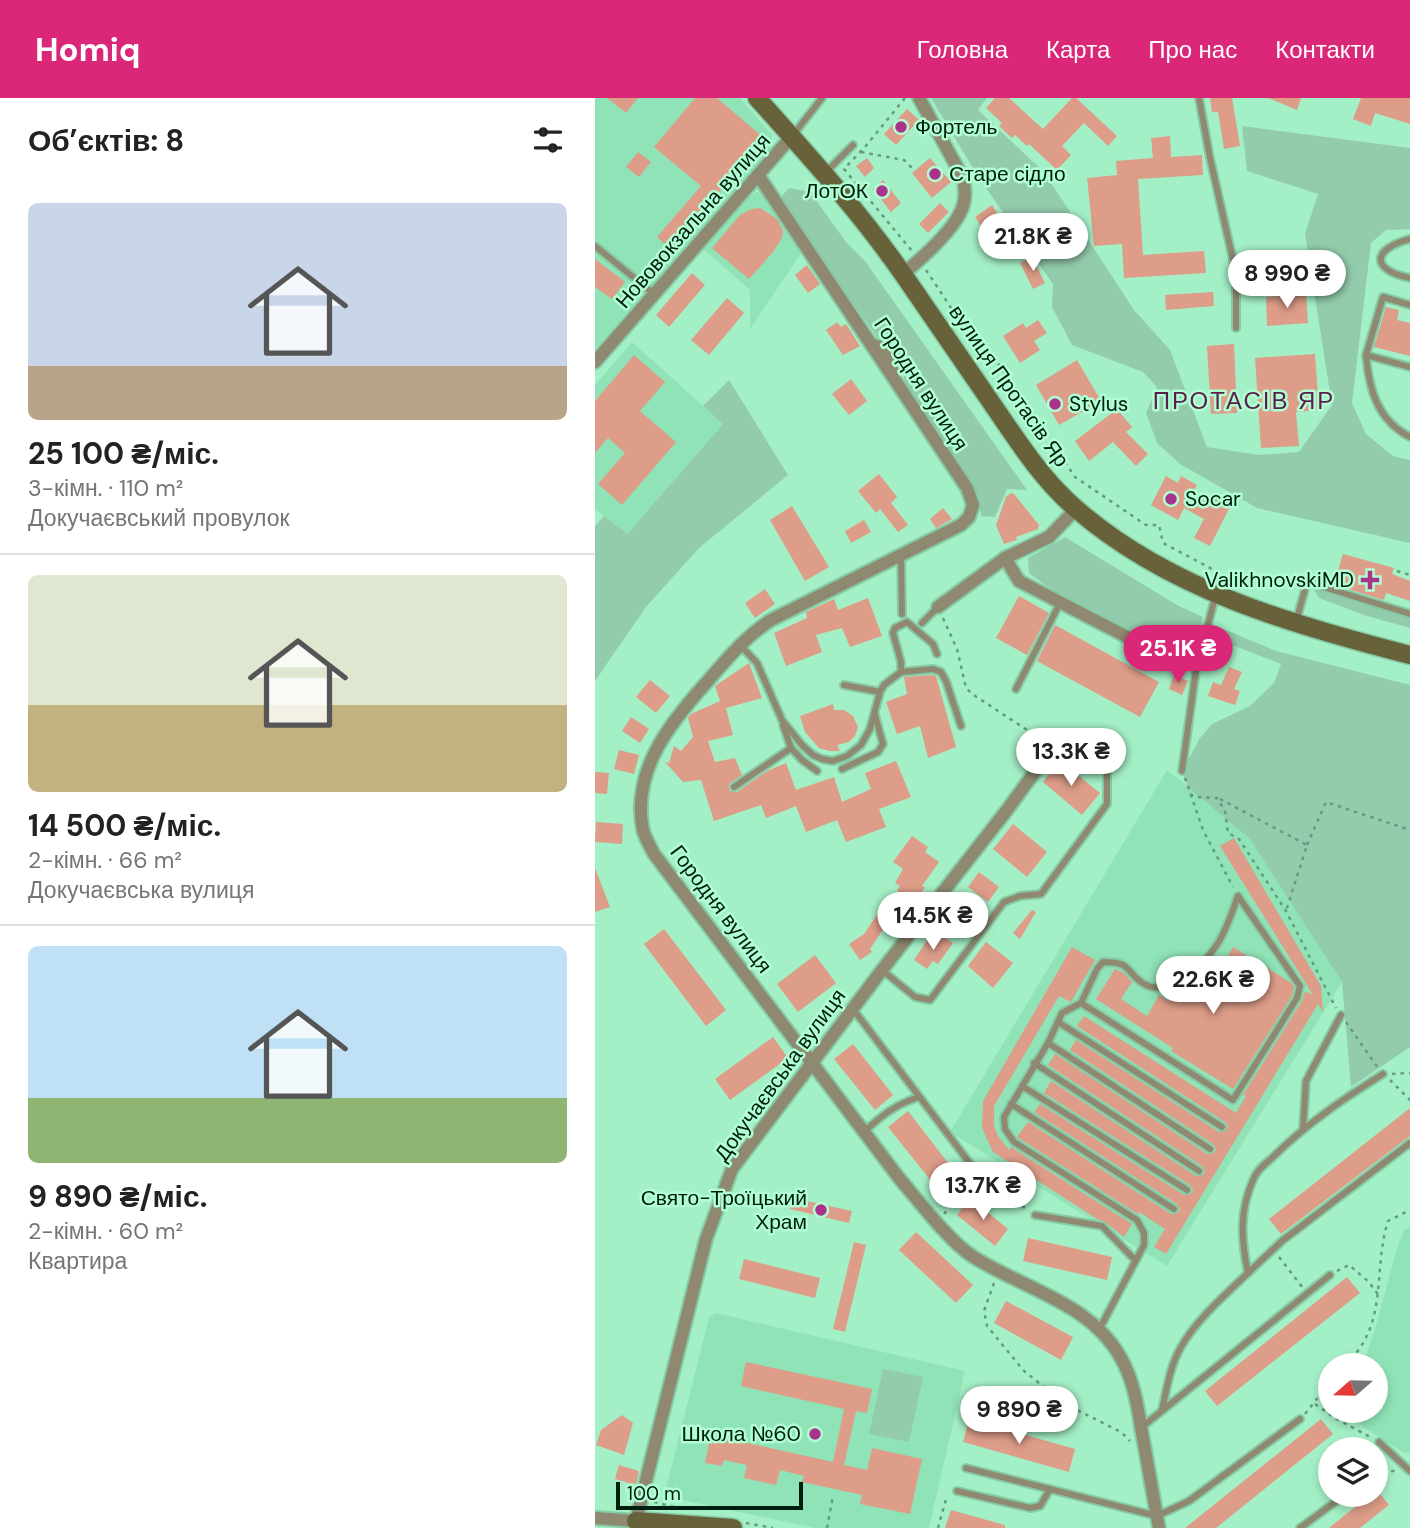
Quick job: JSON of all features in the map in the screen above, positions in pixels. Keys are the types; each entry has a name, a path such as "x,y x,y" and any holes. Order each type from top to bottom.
{"main road":[{"name":"вулиця Протасів Яр","path":"757,98 825,173 902,274 1039,471 1076,509 1139,554 1216,593 1295,624 1410,655"},
{"path":"633,1524 729,1528"}],"street":[{"path":"902,274 920,260 956,220 963,207 965,192 963,178 919,98"},
{"name":"Нововокзальна вулиця","path":"595,362 792,136"},
{"name":"Городня вулиця","path":"758,175 967,488 973,505 969,517 961,525 771,620 739,645 673,719 651,758 642,797 643,831 654,854 899,1178 969,1255 1080,1312 1100,1328 1125,1366 1134,1391 1158,1522"},
{"path":"938,607 1005,558 1049,537 1076,509"},
{"path":"1005,558 1019,581 1164,656"},
{"name":"Докучаєвська вулиця","path":"633,1524 706,1239 732,1169 1053,747"},
{"path":"595,1518 615,1524 633,1524"}],"lane":[{"path":"792,136 819,101 811,98"},
{"path":"1199,98 1236,273 1236,328"},
{"path":"825,173 853,145"},
{"path":"1410,239 1390,244 1381,259 1390,274 1410,278"},
{"path":"595,246 654,294"},
{"path":"1410,305 1383,297 1366,355 1372,394 1378,407 1388,421 1410,437"},
{"path":"1366,355 1410,367"},
{"path":"901,554 902,614"},
{"path":"1295,624 1307,582 1410,614"},
{"path":"1182,771 1196,670 1216,593"},
{"path":"1016,689 1060,603"},
{"path":"922,623 938,607"},
{"path":"901,672 893,633 901,623 907,622 933,644 937,654"},
{"path":"739,645 757,663 791,748 801,760 817,771"},
{"path":"782,720 813,755 833,761 847,756 861,746 870,729 884,685 901,672 933,669 940,671 946,681 961,726"},
{"path":"844,685 880,692"},
{"path":"842,769 878,752 883,744 874,713"},
{"path":"882,970 915,997 930,1000 1004,902 1020,896 1041,894 1107,804 1107,772 1086,756 1053,747"},
{"path":"734,787 791,748"},
{"path":"1080,1003 1233,1100 1297,998 1300,986 1238,896"},
{"path":"1100,1328 1144,1245 1144,1233 1137,1220 1014,1142 1005,1129 1004,1117 1048,1043 1062,1013 1080,1003 1103,962 1119,962 1143,984 1157,988 1172,984 1191,974 1216,946 1238,896"},
{"path":"853,1009 978,1174 1008,1196"},
{"path":"1303,1129 1305,1081 1341,1015"},
{"path":"1058,1023 1222,1127"},
{"path":"1048,1043 1210,1149"},
{"path":"1034,1063 1199,1171"},
{"path":"1248,1273 1241,1240 1245,1202 1255,1175 1285,1145 1334,1104 1383,1074"},
{"path":"1022,1086 1187,1191"},
{"path":"864,1132 887,1111 902,1102 919,1097"},
{"path":"1011,1104 1174,1209"},
{"path":"1162,1410 1168,1378 1182,1346 1208,1313 1274,1249 1410,1143"},
{"path":"1035,1215 1102,1226 1135,1261"},
{"path":"1141,1428 1330,1275"},
{"path":"966,1468 1050,1489 1158,1522 1300,1419"},
{"path":"1388,1450 1408,1469"},
{"path":"957,1491 1030,1508 1040,1506 1050,1489"},
{"path":"1300,1528 1328,1507"}],"path":[{"path":"905,98 844,169 920,260 971,338 993,355 1075,477 1146,524 1159,525 1163,543 1231,579 1242,578"},
{"path":"861,152 904,160 915,171"},
{"path":"1397,571 1410,575"},
{"path":"938,607 957,649 966,688 1053,747"},
{"path":"1182,771 1203,830 1238,896"},
{"path":"1190,794 1217,798 1307,845"},
{"path":"1217,798 1224,811 1228,833 1239,839 1286,911 1341,1015 1383,1074 1410,1100"},
{"path":"1286,911 1307,845 1326,802 1410,830"},
{"path":"1383,1074 1410,1073"},
{"path":"953,1204 978,1174"},
{"path":"1008,1196 1035,1215"},
{"path":"1358,1353 1379,1296 1382,1240 1388,1221 1410,1210"},
{"path":"1274,1249 1307,1293"},
{"path":"1330,1275 1349,1265 1369,1282 1379,1296"},
{"path":"995,1282 984,1311 987,1326 1010,1355 1024,1371 1067,1405 1121,1432 1130,1441"},
{"path":"1300,1419 1318,1400"},
{"path":"1315,1404 1370,1437"},
{"path":"1388,1474 1408,1469"},
{"path":"938,1528 946,1499 957,1491"},
{"path":"827,1528 833,1496"}],"shaded area":[{"path":"595,98 740,98 772,135 770,149 595,349"},
{"path":"931,98 987,98 978,110 1044,172 1134,310 1170,350 1207,447 1259,455 1299,452 1332,405 1305,234 1318,194 1247,171 1242,126 1410,148 1410,229 1386,230 1371,243 1352,403 1366,434 1393,456 1410,460 1410,543 1257,508 1180,464 1157,443 1146,413 1157,387 1143,372 1072,345 1052,307 1053,284 977,175"},
{"path":"789,188 810,192 846,242 865,261 1027,490 1007,489 995,517 981,516 979,500 904,381 904,367 887,340 877,337 779,199"},
{"path":"757,192 765,195 802,252 750,329 750,290 703,249 748,196"},
{"path":"632,342 723,424 627,534 595,509 595,385"},
{"path":"729,380 788,475 699,548 646,607 595,681 595,526 604,516 627,534 723,424 703,406"},
{"path":"1065,537 1177,605 1203,617 1194,661 1064,599 1029,573 1028,558"},
{"path":"1312,587 1410,618 1410,628 1319,598"},
{"path":"1216,626 1276,651 1410,685 1410,1047 1351,1087 1342,982 1250,839 1188,787 1182,771 1200,738 1212,724 1250,706 1274,683 1281,664 1214,638"},
{"path":"1167,770 1250,836 1342,982 1167,1266 950,1132"},
{"path":"1410,1227 1410,1453 1404,1453 1388,1443 1388,1437 1379,1437 1358,1423 1388,1423 1388,1353 1367,1353 1404,1231"},
{"name":"Школа №60","path":"716,1313 965,1371 929,1528 815,1528 664,1496 709,1317"},
{"path":"883,1369 923,1377 909,1442 869,1434"}],"building":[{"path":"607,98 638,98 626,113"},
{"path":"695,98 717,98 764,138 705,209 709,213 673,252 657,237 701,186 654,147"},
{"path":"995,98 1009,98 1043,129 1072,98 1076,98 1117,136 1108,146 1084,123 1062,146 1071,155 1057,170 1029,144 1027,146 1015,135 1012,138 999,126 1002,123 986,108"},
{"path":"1210,98 1232,98 1240,146 1224,149 1218,112 1212,112"},
{"path":"1268,98 1301,98 1297,110"},
{"path":"1361,98 1410,98 1410,124 1375,113 1371,126 1353,119"},
{"path":"907,109 919,120 896,145 884,134"},
{"path":"1170,136 1171,157 1202,155 1203,175 1138,179 1143,255 1204,251 1206,273 1124,278 1122,244 1094,246 1087,178 1117,175 1116,161 1153,158 1151,138"},
{"path":"638,152 651,162 639,177 626,167"},
{"path":"867,158 874,168 865,177 856,166"},
{"path":"930,158 951,182 932,198 912,173"},
{"path":"883,180 901,203 891,212 873,189"},
{"path":"940,203 949,212 928,233 919,224"},
{"path":"992,205 1015,240 998,251 975,217"},
{"path":"760,208 777,219 783,231 782,238 749,279 712,248 740,215"},
{"path":"1032,257 1045,283 1033,289 1020,263"},
{"path":"595,259 625,282 612,299 595,287"},
{"path":"807,265 820,284 808,293 795,275"},
{"path":"692,273 705,285 669,327 656,315"},
{"path":"1213,292 1214,306 1166,310 1165,295"},
{"path":"1306,294 1308,323 1267,326 1266,297"},
{"path":"727,298 744,313 709,355 691,340"},
{"path":"1386,307 1399,310 1397,320 1410,323 1410,356 1374,347"},
{"path":"1038,320 1047,333 1034,341 1040,350 1020,363 1003,336 1023,323 1026,328"},
{"path":"837,322 841,327 846,324 860,346 843,355 826,330"},
{"path":"1234,344 1237,413 1211,414 1207,346"},
{"path":"1315,354 1319,410 1296,412 1299,446 1261,448 1255,358"},
{"path":"634,355 665,382 640,411 676,442 622,505 598,484 625,453 608,438 595,453 595,401"},
{"path":"1077,360 1101,401 1059,425 1036,385"},
{"path":"851,379 867,401 849,415 832,394"},
{"path":"1117,409 1132,427 1126,432 1148,454 1136,466 1113,442 1089,461 1075,441"},
{"path":"879,474 897,497 891,503 908,525 898,532 880,509 876,513 858,491"},
{"path":"1166,476 1178,483 1181,476 1197,485 1192,493 1211,504 1215,496 1231,505 1210,546 1194,538 1204,519 1184,508 1178,520 1151,505"},
{"path":"1011,493 1039,525 1038,529 1004,544 996,525 1006,497"},
{"path":"792,506 829,567 805,581 770,520"},
{"path":"943,508 952,519 936,528 930,519"},
{"path":"864,520 871,532 851,543 845,531"},
{"name":"ValikhnovskiMD","path":"1343,554 1394,568 1392,574 1410,581 1410,601 1386,593 1384,600 1348,589 1349,586 1335,581"},
{"path":"765,589 775,604 755,618 745,603"},
{"path":"1019,596 1049,613 1027,655 996,638"},
{"path":"868,598 882,636 850,647 842,628 816,635 822,652 786,666 774,633 807,618 806,612 834,599 838,610"},
{"path":"1055,625 1159,682 1140,717 1037,661"},
{"path":"749,663 762,698 726,708 733,735 708,741 715,762 735,758 742,775 729,784 730,791 737,792 767,771 786,763 796,790 834,777 842,802 871,789 865,773 896,761 911,797 879,809 886,827 846,842 837,820 806,832 796,806 766,818 761,805 714,821 701,780 683,782 665,762 669,763 674,746 681,751 693,737 688,718 691,714 720,701 715,686"},
{"path":"1229,667 1242,672 1234,689 1240,691 1235,705 1208,696 1213,682 1221,685"},
{"path":"1174,675 1188,681 1182,695 1169,689"},
{"path":"936,676 956,747 928,758 920,726 897,734 886,702 907,694 904,677"},
{"path":"650,680 670,696 656,713 636,697"},
{"path":"833,704 834,710 844,710 853,716 858,727 849,742 837,745 840,751 819,748 805,732 800,716"},
{"path":"631,717 649,729 640,743 622,731"},
{"path":"619,750 639,755 634,774 614,769"},
{"path":"1060,761 1100,793 1082,815 1043,782"},
{"path":"595,772 609,773 607,794 595,793"},
{"path":"596,822 623,824 622,844 595,842"},
{"path":"1013,824 1047,852 1027,877 993,849"},
{"path":"912,836 928,847 925,852 939,862 922,886 925,887 919,897 913,894 910,899 897,891 900,886 895,883 903,869 893,862"},
{"path":"1234,838 1321,986 1323,1012 1318,1004 1166,1254 1154,1247 1165,1229 1017,1137 1028,1122 1171,1214 1178,1213 1180,1209 1177,1204 1034,1112 1040,1104 1184,1195 1191,1194 1193,1190 1190,1185 1044,1093 1051,1081 1196,1176 1203,1175 1205,1171 1202,1166 1048,1065 1055,1054 1207,1154 1214,1153 1216,1149 1213,1144 1070,1050 1076,1040 1219,1132 1226,1131 1228,1127 1225,1122 1077,1026 1084,1016 1236,1113 1246,1096 1243,1095 1302,1001 1305,991 1313,995 1220,846"},
{"path":"595,868 610,907 595,912"},
{"path":"979,872 999,887 988,902 968,887"},
{"path":"950,898 979,920 970,931 942,909"},
{"path":"880,910 899,922 892,933 884,928 870,949 872,952 860,960 849,944 864,934"},
{"path":"1032,910 1036,912 1020,939 1013,933"},
{"path":"664,929 726,1010 706,1026 644,944"},
{"path":"943,936 953,943 938,964 933,961 927,969 914,960 928,939 936,945"},
{"path":"986,942 1013,963 993,988 968,966"},
{"path":"1072,947 1095,960 1071,1002 1059,996 994,1106 994,1126 1009,1150 1011,1147 1132,1224 1124,1237 1105,1222 993,1152 982,1128 983,1101"},
{"path":"1233,947 1294,987 1292,996 1233,1089 1171,1051 1173,1048 1096,999 1115,969 1124,973 1132,982 1121,999 1147,1016 1159,995 1169,1001 1174,991 1181,994 1185,987 1204,997"},
{"path":"815,955 836,983 798,1012 777,984"},
{"path":"773,1037 788,1058 730,1100 715,1079"},
{"path":"853,1044 893,1095 875,1110 834,1059"},
{"path":"1410,1108 1410,1136 1281,1234 1269,1219"},
{"path":"908,1111 955,1172 936,1187 888,1127"},
{"name":"Свято-Троїцький Храм","path":"793,1198 852,1211 849,1223 790,1209"},
{"path":"970,1198 1008,1229 995,1246 957,1215"},
{"path":"916,1232 973,1285 956,1303 899,1250"},
{"path":"1028,1238 1112,1257 1107,1280 1023,1261"},
{"path":"854,1242 866,1245 845,1332 833,1329"},
{"path":"744,1259 820,1278 815,1298 739,1279"},
{"path":"1347,1277 1360,1293 1217,1406 1205,1391"},
{"path":"1006,1301 1073,1337 1061,1360 994,1323"},
{"path":"746,1362 872,1389 867,1413 856,1411 844,1465 867,1470 872,1448 922,1459 910,1514 860,1504 862,1495 802,1482 804,1476 780,1470 776,1485 744,1478 747,1465 724,1460 722,1466 705,1463 711,1435 833,1462 844,1409 741,1386"},
{"path":"622,1415 633,1423 624,1455 596,1445 601,1430"},
{"path":"969,1419 1075,1449 1069,1472 963,1442"},
{"path":"1318,1421 1324,1423 1333,1434 1329,1437 1318,1437 1318,1446 1216,1528 1185,1528"},
{"path":"619,1465 639,1471 636,1485 615,1479"},
{"path":"1355,1507 1386,1507 1360,1528 1329,1528"},
{"path":"951,1510 1005,1525 1005,1528 945,1528"}],"place":[{"name":"Фортель","path":"901,127"},
{"name":"Старе сідло","path":"935,174"},
{"name":"ЛотОК","path":"882,191"},
{"name":"Stylus","path":"1055,404"},
{"name":"Socar","path":"1171,499"},
{"name":"ValikhnovskiMD","path":"1370,580"},
{"name":"Свято-Троїцький Храм","path":"821,1210"},
{"name":"Школа №60","path":"815,1434"}],"district":[{"name":"ПРОТАСІВ ЯР","path":"1244,401"}]}
